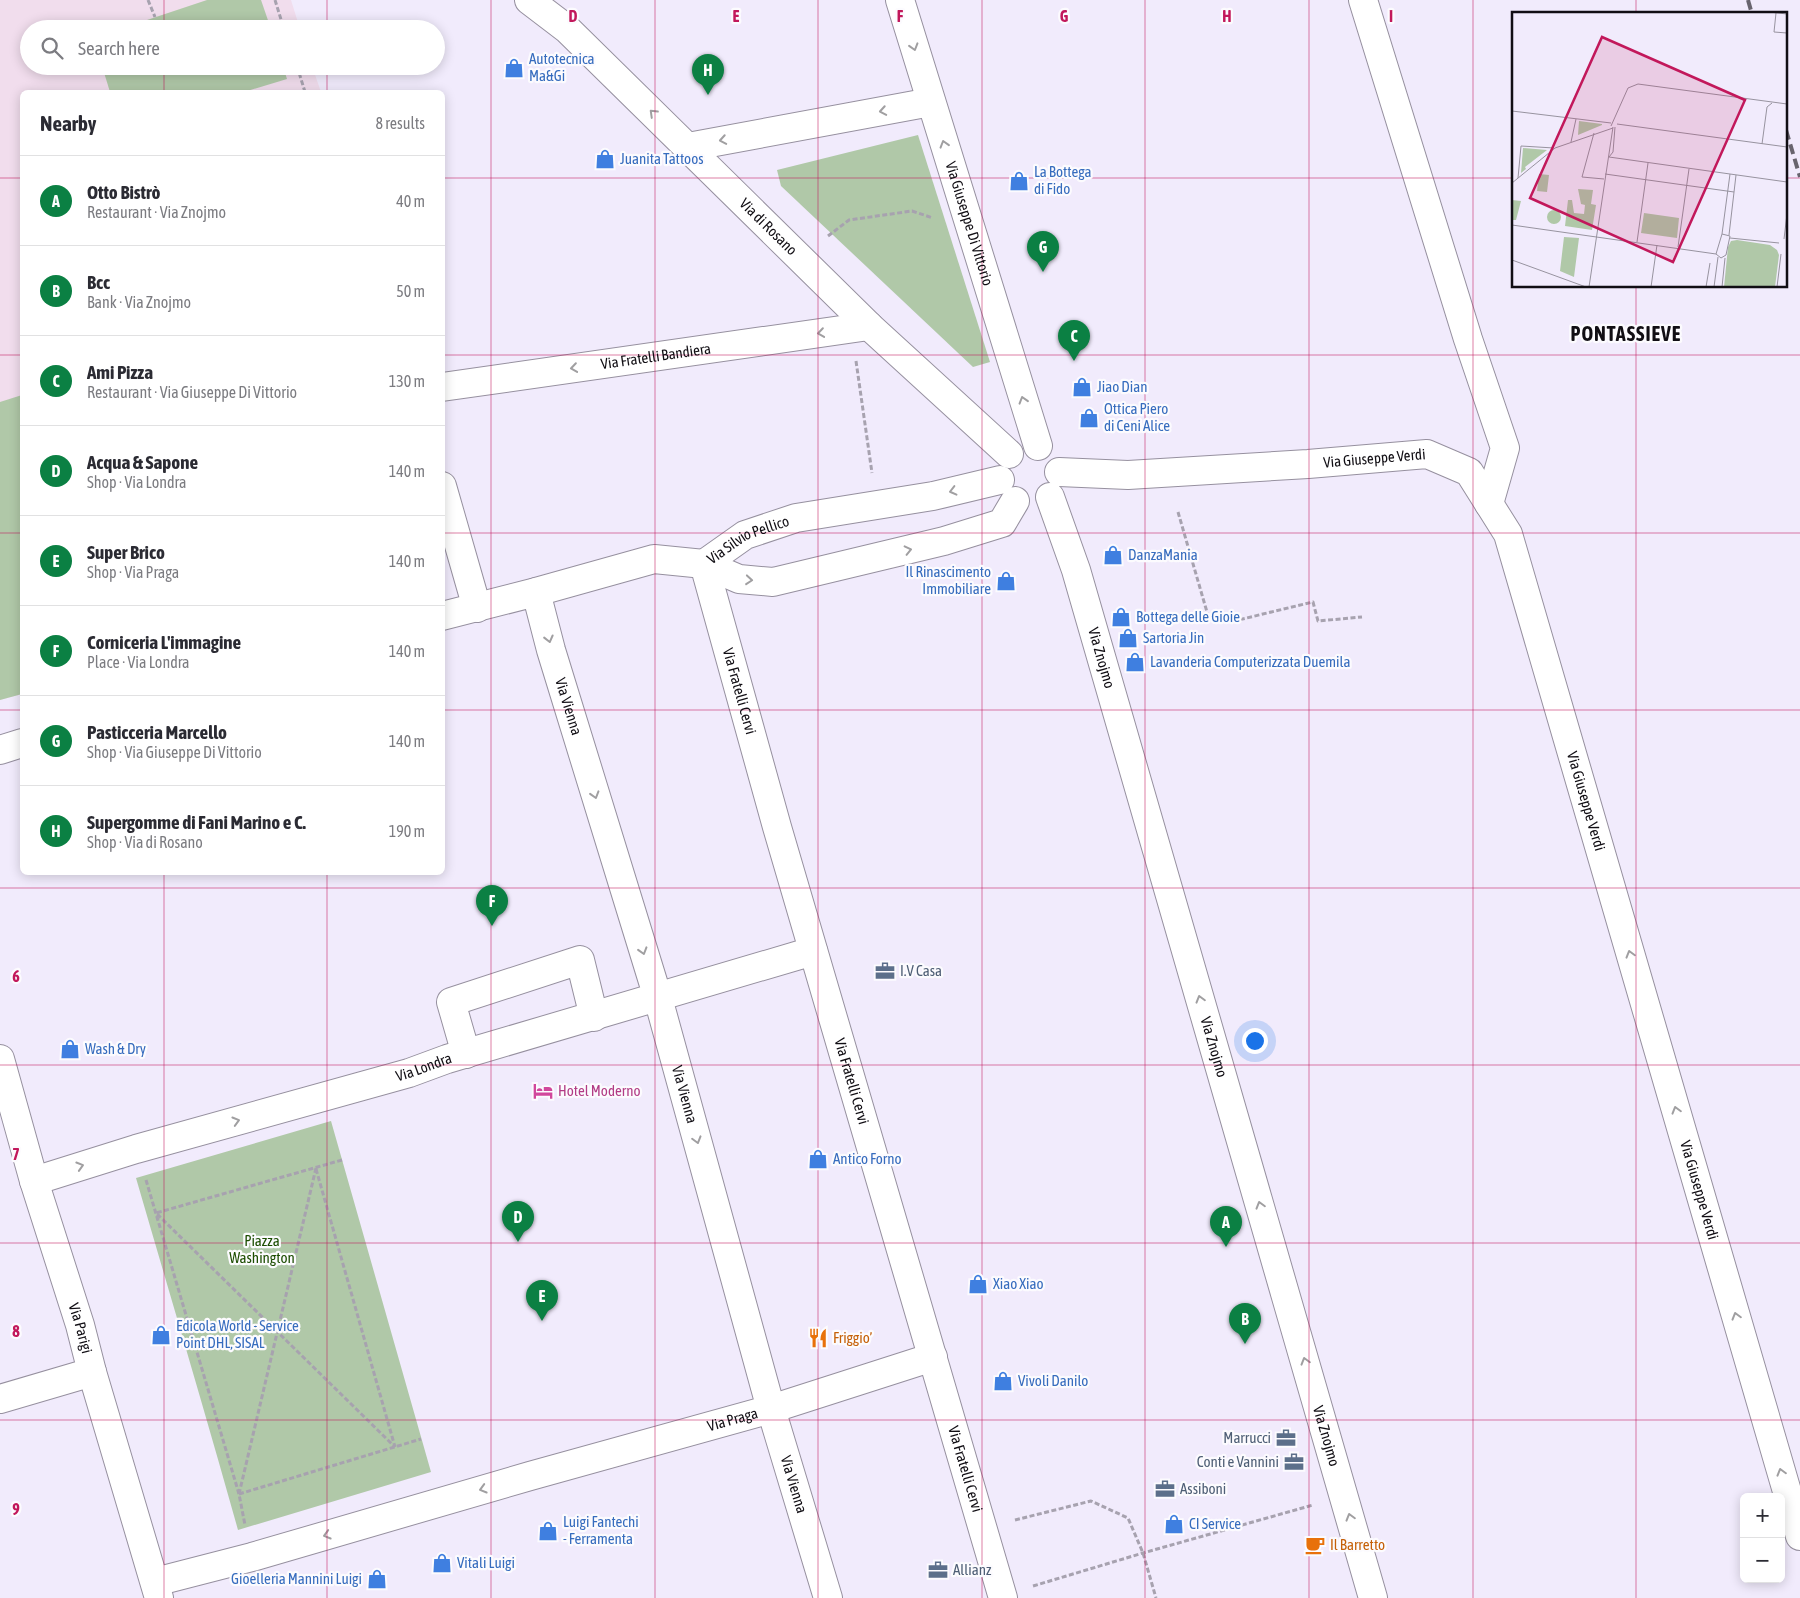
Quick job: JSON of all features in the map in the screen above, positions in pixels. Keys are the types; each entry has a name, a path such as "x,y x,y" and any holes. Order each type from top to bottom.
{"street":[{"name":"Via di Rosano","path":"529,0 567,29 869,326 1009,454"},
{"path":"557,0 567,29"},
{"name":"Via Giuseppe Di Vittorio","path":"900,0 1038,446"},
{"path":"1364,0 1465,330 1505,448 1489,504"},
{"path":"688,146 931,102"},
{"name":"Via Fratelli Bandiera","path":"445,387 869,326"},
{"path":"704,564 739,579 773,582 944,541 1002,523 1008,490 1002,463 1009,454 1022,446 1038,446 1050,453 1056,460 1059,482 1056,490 1050,497 1041,503 1024,505 1008,490"},
{"name":"Via Giuseppe Verdi","path":"1059,472 1128,475 1308,464 1427,454 1469,472 1508,534 1800,1536"},
{"name":"Via Silvio Pellico","path":"445,615 536,592 654,558 704,564 745,535 796,518 932,496 1008,490"},
{"path":"445,496 477,608"},
{"name":"Via Znojmo","path":"1050,497 1078,579 1373,1598"},
{"name":"Via Fratelli Cervi","path":"704,564 813,951 1003,1598"},
{"name":"Via Vienna","path":"536,592 551,650 658,998 771,1408 828,1598"},
{"path":"0,750 20,744"},
{"name":"Via Londra","path":"34,1181 136,1149 410,1073 466,1054 813,951"},
{"path":"466,1054 452,1002 580,960 594,1017"},
{"name":"Via Parigi","path":"0,1059 34,1181 80,1325 92,1372 157,1590"},
{"name":"Via Praga","path":"157,1590 252,1557 771,1408 933,1357"},
{"path":"0,1399 92,1372"}],"path":[{"path":"148,0 155,17"},
{"path":"275,0 281,20"},
{"path":"300,75 305,90"},
{"path":"828,236 849,220 912,211 940,220"},
{"path":"855,357 873,479"},
{"path":"1178,512 1209,619 1234,621 1313,602 1318,621 1362,617"},
{"path":"156,1213 342,1160"},
{"path":"239,1494 316,1168"},
{"path":"316,1168 395,1447"},
{"path":"145,1175 239,1494 246,1527"},
{"path":"156,1213 395,1447"},
{"path":"239,1494 421,1439"},
{"path":"1009,1521 1092,1500 1128,1518 1143,1553 1156,1598"},
{"path":"1030,1587 1314,1505"}],"shaded area":[{"path":"0,0 291,0 297,20 20,20 20,75 315,75 320,90 20,90 20,695 0,700"}],"green space":[{"path":"207,0 261,0 268,20 147,20"},
{"path":"105,75 286,75 287,79 251,90 109,90"},
{"path":"918,135 990,362 973,367 781,186 777,170"},
{"path":"20,396 20,695 0,700 0,402"},
{"name":"Piazza Washington","path":"331,1121 431,1472 238,1530 136,1178"}],"railway":[{"path":"1748,0 1751,12"},
{"path":"1788,137 1800,177"}],"place":[{"name":"Autotecnica Ma&Gi","path":"514,68"},
{"name":"Supergomme di Fani Marino e C.","path":"708,95"},
{"name":"Juanita Tattoos","path":"605,159"},
{"name":"La Bottega di Fido","path":"1019,181"},
{"name":"Pasticceria Marcello","path":"1043,272"},
{"name":"Ami Pizza","path":"1074,361"},
{"name":"Jiao Dian","path":"1082,387"},
{"name":"Ottica Piero di Ceni Alice","path":"1089,418"},
{"name":"DanzaMania","path":"1113,555"},
{"name":"Il Rinascimento Immobiliare","path":"1006,581"},
{"name":"Bottega delle Gioie","path":"1121,617"},
{"name":"Sartoria Jin","path":"1128,638"},
{"name":"Lavanderia Computerizzata Duemila","path":"1135,662"},
{"name":"Corniceria L'immagine","path":"492,926"},
{"name":"I.V Casa","path":"885,971"},
{"name":"Wash & Dry","path":"70,1049"},
{"name":"Hotel Moderno","path":"543,1091"},
{"name":"Antico Forno","path":"818,1159"},
{"name":"Acqua & Sapone","path":"518,1242"},
{"name":"Otto Bistrò","path":"1226,1247"},
{"name":"Xiao Xiao","path":"978,1284"},
{"name":"Super Brico","path":"542,1321"},
{"name":"Edicola World - Service Point DHL, SISAL","path":"161,1335"},
{"name":"Friggio’","path":"818,1338"},
{"name":"Bcc","path":"1245,1344"},
{"name":"Vivoli Danilo","path":"1003,1381"},
{"name":"Marrucci","path":"1286,1438"},
{"name":"Conti e Vannini","path":"1294,1462"},
{"name":"Assiboni","path":"1165,1489"},
{"name":"CI Service","path":"1174,1524"},
{"name":"Luigi Fantechi - Ferramenta","path":"548,1531"},
{"name":"Il Barretto","path":"1315,1545"},
{"name":"Vitali Luigi","path":"442,1563"},
{"name":"Allianz","path":"938,1570"},
{"name":"Gioelleria Mannini Luigi","path":"377,1579"}],"district":[{"name":"PONTASSIEVE","path":"1626,334"}]}
